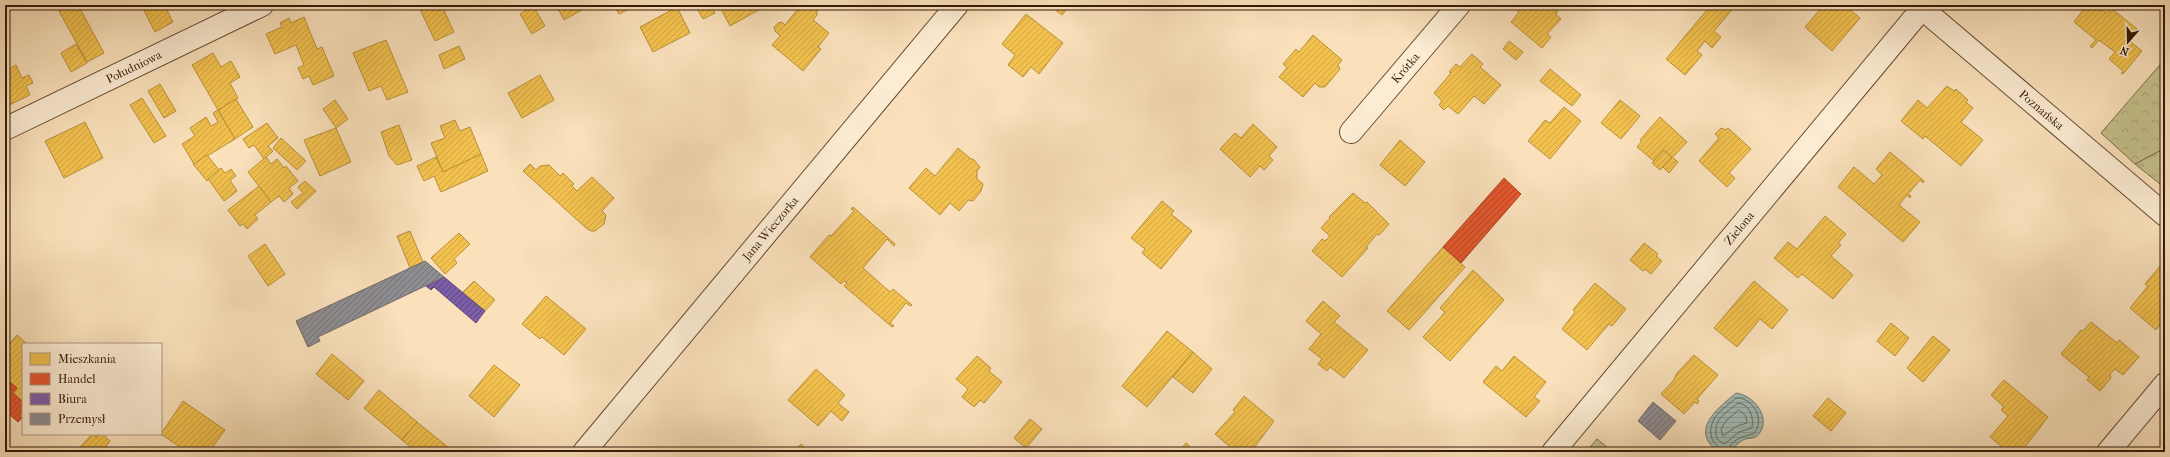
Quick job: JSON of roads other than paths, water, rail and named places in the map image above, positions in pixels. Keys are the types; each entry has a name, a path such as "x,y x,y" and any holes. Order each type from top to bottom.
{"street":[{"name":"Południowa","path":"5,129 262,5"},
{"name":"Jana Wieczorka","path":"584,452 957,5"},
{"name":"Krótka","path":"1352,132 1459,5"},
{"name":"Poznańska","path":"1922,6 2165,216"},
{"name":"Zielona","path":"1554,452 1922,6"},
{"path":"2108,452 2165,384"}],"water":[{"path":"1736,393 1749,398 1759,408 1762,414 1762,427 1759,434 1755,437 1743,440 1728,451 1719,452 1710,444 1706,436 1706,428 1709,420 1721,406"}]}
